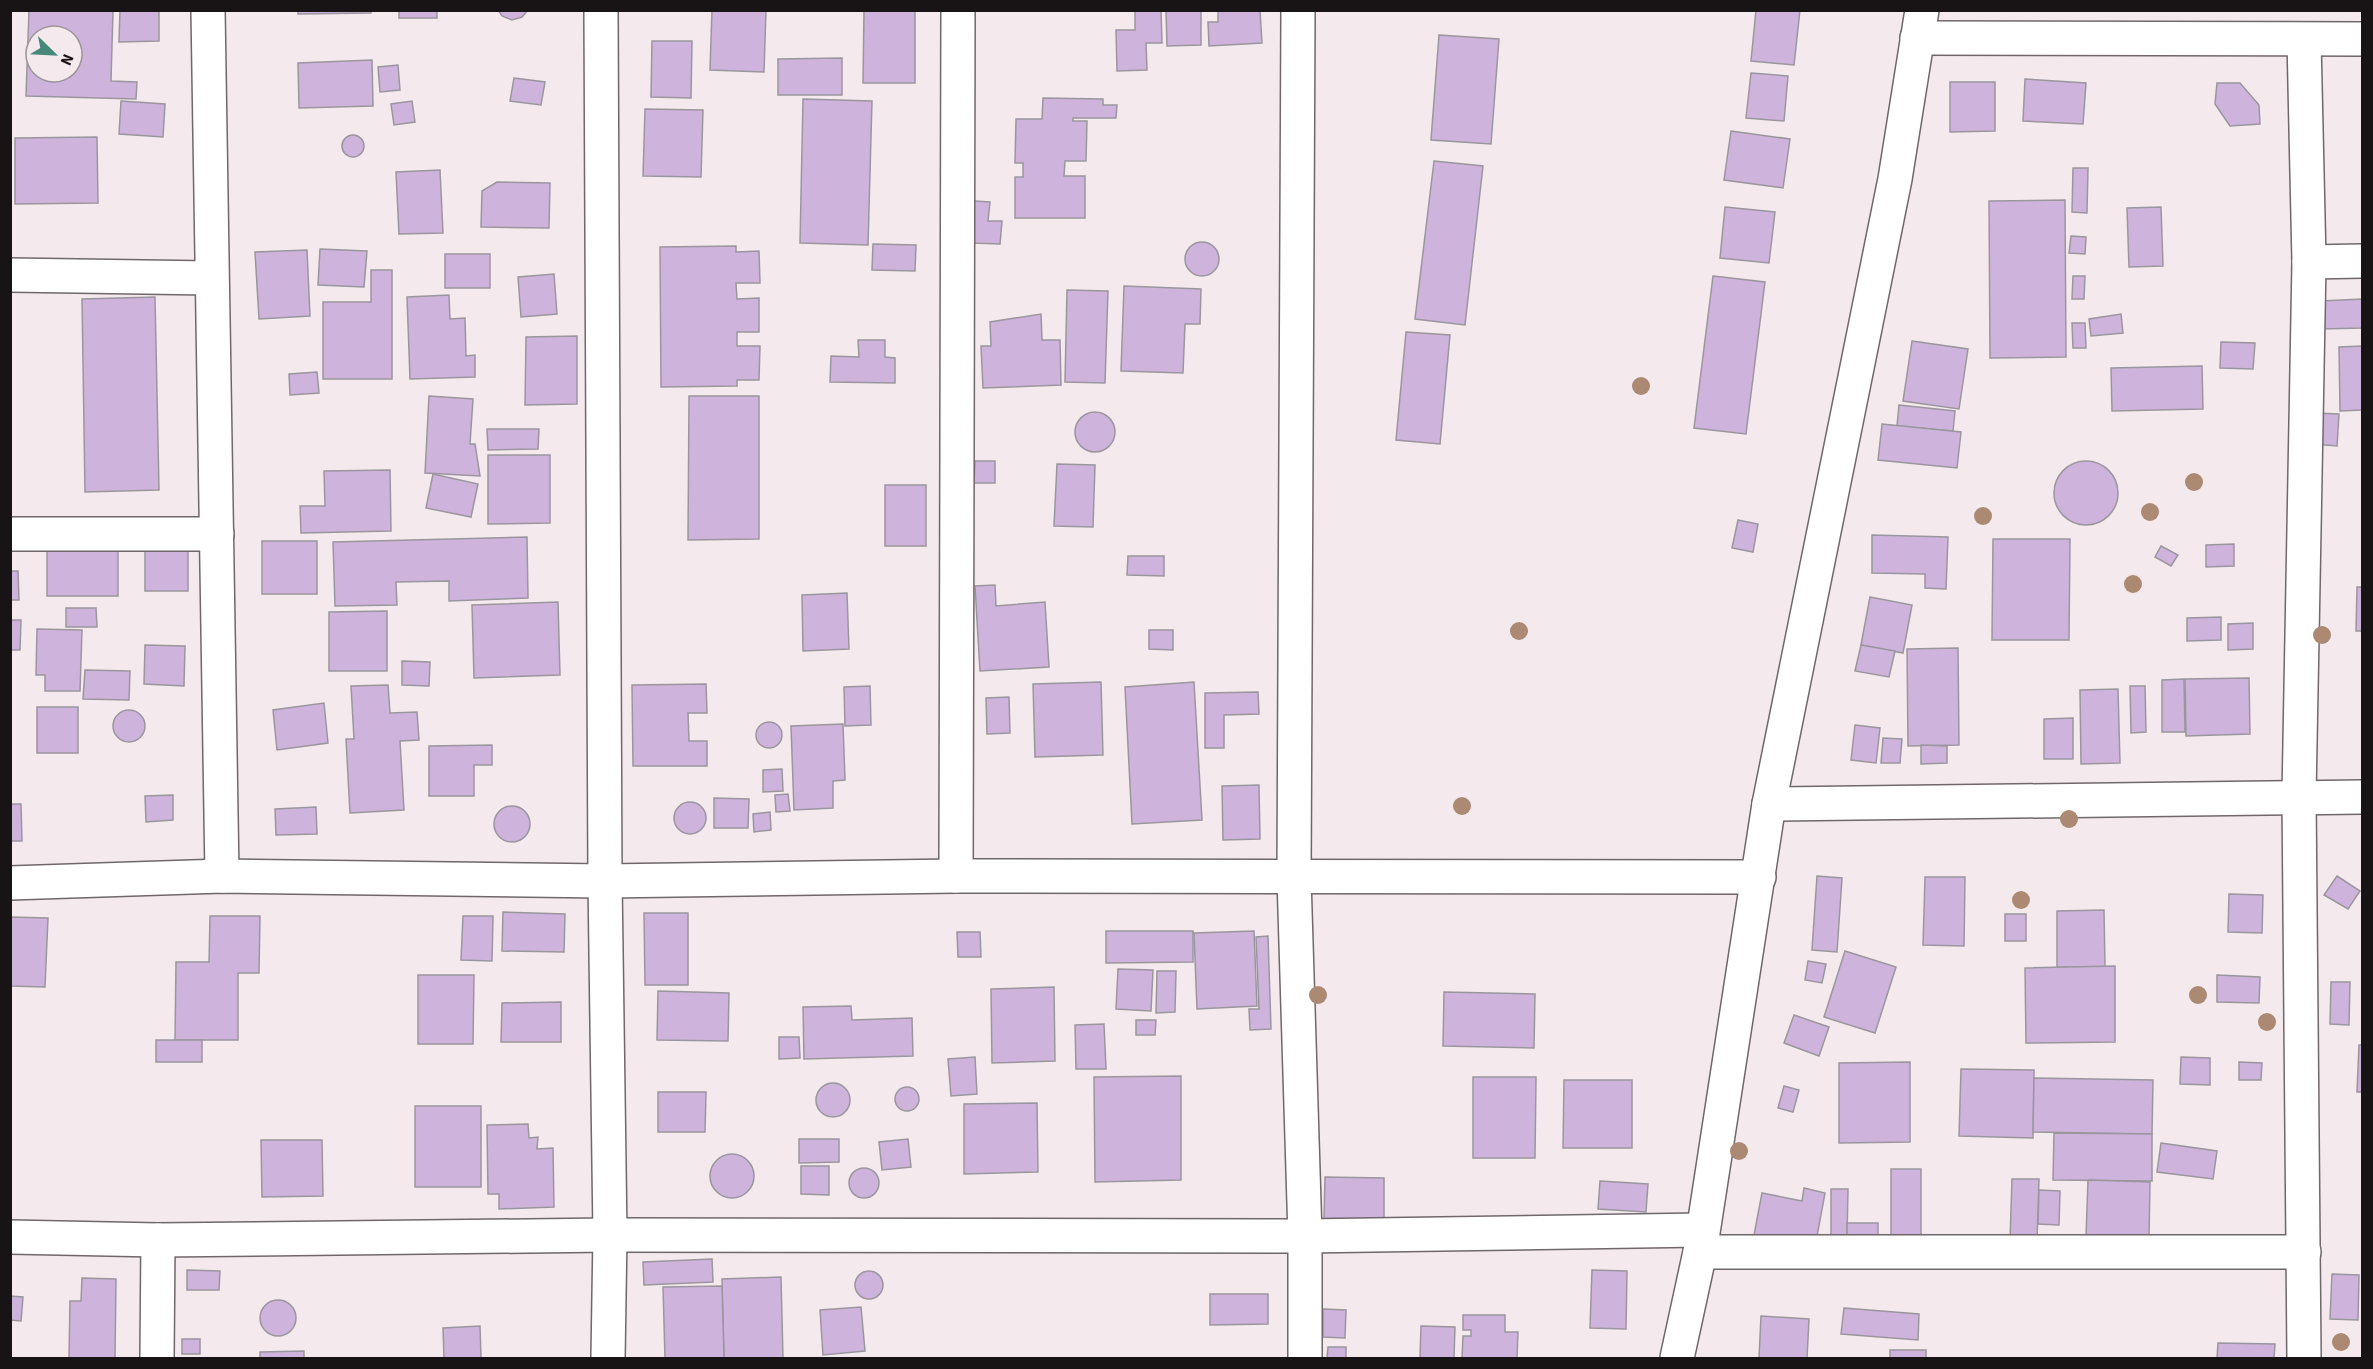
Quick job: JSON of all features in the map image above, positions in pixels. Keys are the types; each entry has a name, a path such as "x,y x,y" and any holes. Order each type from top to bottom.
{"street":[{"path":"208,10 222,876"},
{"path":"601,10 605,881 610,1235 608,1359"},
{"path":"956,876 958,10"},
{"path":"1298,10 1294,878 1305,1236 1305,1359"},
{"path":"1677,1359 1701,1241 1769,804 1895,179 1920,24 2304,40 2362,39"},
{"path":"2304,40 2309,262 2299,796 2304,1359"},
{"path":"2309,262 2362,261"},
{"path":"10,275 211,278"},
{"path":"10,534 217,534"},
{"path":"1769,804 2362,797"},
{"path":"10,883 222,876 605,881 956,876 1759,877"},
{"path":"10,1237 158,1240 610,1235 1305,1236 2304,1252"},
{"path":"157,1359 158,1240"}],"building":[{"path":"29,10 113,10 111,81 137,82 136,99 26,96 26,84 84,84 84,24 29,24"},
{"path":"120,10 159,10 159,41 119,42"},
{"path":"298,10 371,10 371,13 298,14"},
{"path":"399,10 437,10 437,18 399,18"},
{"path":"498,10 528,10 522,17 512,20 502,16"},
{"path":"712,10 766,10 764,72 710,70"},
{"path":"1135,10 1161,10 1162,43 1146,43 1147,70 1117,71 1116,30 1135,30"},
{"path":"1166,10 1201,10 1201,45 1167,46"},
{"path":"1218,10 1260,10 1262,43 1209,46 1208,22 1218,22"},
{"path":"1756,10 1800,10 1794,65 1751,61"},
{"path":"864,11 915,11 915,83 863,83"},
{"path":"1439,35 1499,39 1491,144 1431,140"},
{"path":"652,41 692,41 691,98 651,97"},
{"path":"842,58 842,95 778,95 778,59"},
{"path":"372,60 373,106 299,108 298,63"},
{"path":"398,65 400,90 380,92 378,67"},
{"path":"1751,73 1788,76 1784,121 1746,118"},
{"path":"514,78 545,82 541,105 510,101"},
{"path":"2025,79 2086,83 2083,124 2023,121"},
{"path":"1950,82 1995,82 1995,131 1950,132"},
{"path":"2217,83 2240,83 2259,105 2260,124 2230,126 2215,104"},
{"path":"1043,98 1103,99 1103,105 1117,105 1116,118 1073,118 1073,121 1087,121 1086,161 1065,161 1064,176 1085,176 1085,218 1015,218 1015,177 1023,177 1023,163 1015,163 1016,119 1042,119"},
{"path":"803,99 872,101 868,245 800,243"},
{"path":"121,101 165,104 163,137 119,134"},
{"path":"412,101 415,122 394,125 391,104"},
{"path":"645,109 703,110 701,177 643,176"},
{"path":"1731,131 1790,139 1783,188 1724,180"},
{"path":"353,135 361,138 364,146 361,154 353,157 345,154 342,146 345,138"},
{"path":"97,137 98,203 15,204 15,138"},
{"path":"1434,161 1483,166 1465,325 1415,319"},
{"path":"2073,168 2088,168 2087,213 2072,212"},
{"path":"440,170 443,233 399,234 396,172"},
{"path":"497,182 550,183 549,228 481,227 482,191"},
{"path":"2065,200 2066,357 1990,358 1989,201"},
{"path":"974,201 990,202 988,221 1002,221 1000,244 971,243"},
{"path":"1725,207 1775,212 1769,263 1720,258"},
{"path":"2161,207 2163,266 2129,267 2127,208"},
{"path":"2071,236 2086,237 2085,254 2069,253"},
{"path":"1202,242 1214,247 1219,259 1214,271 1202,276 1190,271 1185,259 1190,247"},
{"path":"873,244 916,245 915,271 872,270"},
{"path":"736,246 736,252 759,251 760,283 736,283 737,299 759,298 759,332 737,332 737,346 760,346 759,380 737,380 737,386 661,387 660,247"},
{"path":"320,249 367,251 364,287 318,285"},
{"path":"307,250 310,316 259,319 255,252"},
{"path":"445,254 490,254 490,288 445,288"},
{"path":"371,270 392,270 392,379 323,379 323,302 371,302"},
{"path":"554,274 557,314 521,317 518,277"},
{"path":"1713,276 1765,282 1746,434 1694,428"},
{"path":"2073,276 2085,276 2084,299 2072,299"},
{"path":"1124,286 1201,289 1200,324 1185,324 1183,373 1121,371"},
{"path":"1067,290 1108,291 1105,383 1065,382"},
{"path":"449,295 450,319 465,318 466,356 475,355 475,377 410,379 407,297"},
{"path":"155,297 159,490 85,492 82,299"},
{"path":"2362,299 2362,328 2321,329 2321,301"},
{"path":"1041,314 1042,340 1060,340 1061,385 983,388 981,346 991,346 990,322"},
{"path":"2121,314 2123,333 2091,336 2089,319"},
{"path":"2072,323 2085,323 2086,348 2073,348"},
{"path":"1406,332 1450,335 1440,444 1396,440"},
{"path":"577,336 577,404 525,405 526,337"},
{"path":"858,340 885,340 885,357 895,358 895,383 830,382 831,356 859,357"},
{"path":"1912,341 1968,349 1959,409 1903,401"},
{"path":"2221,342 2255,343 2253,369 2220,368"},
{"path":"2362,346 2362,410 2340,411 2339,347"},
{"path":"2202,366 2203,409 2112,411 2111,368"},
{"path":"317,372 319,393 290,395 289,374"},
{"path":"429,396 473,399 470,444 475,444 480,476 425,473"},
{"path":"689,396 759,396 759,539 688,540"},
{"path":"1899,405 1955,411 1953,431 1897,426"},
{"path":"1095,412 1109,418 1115,432 1109,446 1095,452 1081,446 1075,432 1081,418"},
{"path":"2315,413 2339,414 2337,446 2312,444"},
{"path":"1882,424 1961,432 1957,468 1878,460"},
{"path":"487,429 539,429 538,449 488,450"},
{"path":"488,455 550,455 550,523 488,524"},
{"path":"975,461 995,461 995,483 974,483"},
{"path":"2080,461 2092,461 2109,470 2116,481 2118,493 2116,505 2109,516 2092,525 2080,525 2068,520 2059,511 2054,499 2054,487 2059,475 2068,466"},
{"path":"1057,464 1095,465 1093,527 1054,526"},
{"path":"390,470 391,531 301,533 300,506 325,506 324,471"},
{"path":"433,474 478,484 471,517 426,508"},
{"path":"885,485 926,485 926,546 885,546"},
{"path":"1738,520 1758,524 1753,552 1732,548"},
{"path":"1872,535 1948,537 1946,589 1925,588 1925,574 1872,573"},
{"path":"527,537 528,598 449,601 449,581 396,582 397,605 335,606 333,542"},
{"path":"1993,539 2070,539 2069,640 1992,640"},
{"path":"262,541 317,541 317,594 262,594"},
{"path":"2234,544 2234,566 2206,567 2206,545"},
{"path":"2161,546 2178,555 2171,566 2155,557"},
{"path":"47,549 118,549 118,596 47,596"},
{"path":"145,550 188,550 188,591 145,591"},
{"path":"1128,556 1164,556 1164,576 1127,575"},
{"path":"10,571 18,571 19,600 10,600"},
{"path":"995,585 996,606 1045,602 1049,667 980,671 975,586"},
{"path":"2357,587 2362,587 2362,631 2356,631"},
{"path":"847,593 849,649 803,651 802,595"},
{"path":"1870,597 1912,605 1903,653 1861,645"},
{"path":"558,602 560,675 474,678 472,605"},
{"path":"66,608 96,608 97,627 66,627"},
{"path":"387,611 387,671 329,671 329,612"},
{"path":"2221,617 2221,640 2187,641 2187,618"},
{"path":"10,620 21,620 20,650 10,650"},
{"path":"2253,623 2253,649 2228,650 2228,624"},
{"path":"37,629 82,630 80,691 45,691 45,675 36,675"},
{"path":"1149,630 1173,630 1173,650 1149,649"},
{"path":"145,645 185,646 184,686 144,684"},
{"path":"1861,645 1895,651 1889,677 1855,671"},
{"path":"1958,648 1959,745 1908,746 1907,649"},
{"path":"402,661 430,662 429,686 402,685"},
{"path":"85,670 130,671 129,700 83,699"},
{"path":"2249,678 2250,734 2186,736 2185,679"},
{"path":"2184,679 2185,732 2162,732 2162,680"},
{"path":"1101,682 1103,755 1035,757 1033,684"},
{"path":"1194,682 1202,820 1132,824 1125,687"},
{"path":"706,684 707,713 688,713 689,741 707,741 707,766 633,766 632,685"},
{"path":"388,685 390,713 417,712 419,740 400,741 404,810 350,813 346,739 354,739 351,686"},
{"path":"870,686 871,725 845,726 844,687"},
{"path":"2130,686 2145,686 2146,732 2131,733"},
{"path":"2118,689 2120,763 2081,764 2080,690"},
{"path":"1258,692 1259,714 1224,715 1224,748 1205,748 1205,693"},
{"path":"1009,697 1010,733 987,734 986,698"},
{"path":"324,703 328,743 277,750 273,710"},
{"path":"37,707 78,707 78,753 37,753"},
{"path":"129,710 140,715 145,726 140,737 129,742 118,737 113,726 118,715"},
{"path":"2073,718 2073,759 2044,759 2044,719"},
{"path":"769,722 778,726 782,735 778,744 769,748 760,744 756,735 760,726"},
{"path":"843,724 845,780 833,781 833,808 794,810 791,726"},
{"path":"1855,725 1880,728 1876,763 1851,760"},
{"path":"1883,738 1902,739 1900,763 1881,763"},
{"path":"492,745 492,765 474,765 474,796 429,796 429,746"},
{"path":"1921,745 1947,746 1947,763 1921,764"},
{"path":"782,769 783,791 763,792 763,770"},
{"path":"1259,785 1260,839 1223,840 1222,786"},
{"path":"788,794 790,811 776,812 775,795"},
{"path":"173,795 173,820 146,822 145,796"},
{"path":"714,798 749,799 748,828 714,828"},
{"path":"690,802 701,807 706,818 701,829 690,834 679,829 674,818 679,807"},
{"path":"10,804 21,804 22,841 10,841"},
{"path":"512,806 525,811 530,824 525,837 512,842 499,837 494,824 499,811"},
{"path":"316,807 317,834 276,835 275,809"},
{"path":"770,812 771,830 754,832 753,814"},
{"path":"1817,876 1842,878 1837,952 1812,950"},
{"path":"2337,876 2360,891 2348,909 2324,895"},
{"path":"1925,877 1965,877 1964,946 1923,945"},
{"path":"2229,894 2263,895 2262,933 2228,932"},
{"path":"2104,910 2105,967 2057,967 2057,911"},
{"path":"503,912 565,914 564,952 502,951"},
{"path":"644,913 688,913 688,985 645,985"},
{"path":"2005,914 2026,914 2026,941 2005,941"},
{"path":"210,916 260,916 259,973 238,973 238,1040 175,1040 176,962 209,962"},
{"path":"463,916 493,916 492,961 461,960"},
{"path":"10,917 48,918 45,987 10,986"},
{"path":"1106,931 1193,931 1193,962 1106,963"},
{"path":"1254,931 1257,1006 1197,1009 1194,933"},
{"path":"957,932 980,932 981,957 958,957"},
{"path":"1268,936 1271,1029 1250,1030 1249,1009 1259,1009 1256,937"},
{"path":"1845,951 1896,967 1875,1033 1824,1017"},
{"path":"1808,961 1826,964 1822,983 1805,980"},
{"path":"2115,966 2115,1042 2026,1043 2025,968"},
{"path":"1118,969 1153,970 1151,1011 1116,1009"},
{"path":"1157,971 1176,971 1175,1012 1156,1013"},
{"path":"418,975 474,975 473,1044 418,1044"},
{"path":"2217,975 2260,977 2259,1003 2217,1002"},
{"path":"2331,982 2350,982 2349,1025 2330,1024"},
{"path":"1054,987 1055,1061 992,1063 991,989"},
{"path":"658,991 729,993 728,1041 657,1040"},
{"path":"1444,992 1535,994 1534,1048 1443,1046"},
{"path":"561,1002 561,1042 501,1042 502,1003"},
{"path":"851,1006 852,1020 912,1018 913,1056 804,1059 803,1007"},
{"path":"1794,1015 1829,1027 1819,1056 1784,1043"},
{"path":"1136,1020 1156,1020 1155,1035 1136,1035"},
{"path":"1104,1024 1106,1069 1076,1069 1075,1025"},
{"path":"779,1037 799,1037 800,1058 779,1059"},
{"path":"156,1040 202,1040 202,1062 156,1062"},
{"path":"2359,1045 2362,1045 2362,1092 2357,1092"},
{"path":"975,1057 977,1094 951,1096 948,1059"},
{"path":"2181,1057 2210,1058 2210,1085 2180,1084"},
{"path":"1910,1062 1910,1142 1839,1143 1839,1063"},
{"path":"2239,1062 2262,1063 2261,1080 2239,1080"},
{"path":"1961,1069 2034,1070 2033,1138 1959,1136"},
{"path":"1181,1076 1181,1180 1095,1182 1094,1077"},
{"path":"1473,1077 1536,1077 1535,1158 1473,1158"},
{"path":"2034,1078 2153,1080 2152,1134 2033,1132"},
{"path":"1564,1080 1632,1080 1632,1148 1563,1148"},
{"path":"833,1083 845,1088 850,1100 845,1112 833,1117 821,1112 816,1100 821,1088"},
{"path":"1784,1086 1799,1090 1793,1112 1778,1108"},
{"path":"907,1087 916,1090 919,1099 916,1108 907,1111 898,1108 895,1099 898,1090"},
{"path":"658,1092 706,1092 705,1132 658,1132"},
{"path":"1037,1103 1038,1172 964,1174 964,1104"},
{"path":"415,1106 481,1106 481,1187 415,1187"},
{"path":"528,1124 529,1138 538,1137 537,1149 553,1148 554,1207 499,1209 499,1194 488,1194 487,1125"},
{"path":"2054,1133 2152,1134 2152,1181 2053,1180"},
{"path":"799,1139 839,1139 839,1162 799,1163"},
{"path":"908,1139 911,1167 882,1170 879,1142"},
{"path":"261,1140 322,1140 323,1196 262,1197"},
{"path":"2161,1143 2217,1151 2213,1179 2157,1172"},
{"path":"732,1154 748,1160 754,1176 748,1192 732,1198 716,1192 710,1176 716,1160"},
{"path":"801,1166 829,1166 829,1195 801,1194"},
{"path":"864,1168 870,1169 878,1177 878,1189 870,1197 864,1198 858,1197 850,1189 849,1183 850,1177 858,1169"},
{"path":"1891,1169 1921,1169 1921,1235 1891,1236"},
{"path":"1325,1177 1384,1178 1384,1220 1324,1219"},
{"path":"2012,1179 2039,1179 2037,1241 2010,1241"},
{"path":"2088,1180 2150,1182 2149,1238 2086,1237"},
{"path":"1600,1181 1648,1184 1646,1212 1598,1209"},
{"path":"1804,1188 1825,1193 1815,1247 1754,1235 1762,1193 1802,1201"},
{"path":"1831,1189 1848,1189 1847,1238 1831,1239"},
{"path":"2039,1190 2060,1191 2059,1225 2038,1224"},
{"path":"1847,1223 1878,1223 1878,1238 1847,1238"},
{"path":"712,1259 713,1282 644,1285 643,1262"},
{"path":"187,1270 220,1271 219,1290 187,1290"},
{"path":"1592,1270 1627,1271 1626,1329 1590,1328"},
{"path":"869,1271 879,1275 883,1285 879,1295 869,1299 859,1295 855,1285 859,1275"},
{"path":"2332,1274 2359,1275 2358,1320 2330,1319"},
{"path":"781,1277 783,1358 724,1358 722,1279"},
{"path":"82,1278 116,1279 115,1358 69,1358 70,1301 81,1301"},
{"path":"722,1286 724,1358 665,1358 663,1287"},
{"path":"1210,1294 1268,1294 1268,1324 1210,1325"},
{"path":"10,1296 23,1297 21,1321 10,1320"},
{"path":"278,1300 291,1305 296,1318 291,1331 278,1336 265,1331 260,1318 265,1305"},
{"path":"861,1307 865,1351 823,1355 820,1310"},
{"path":"1844,1308 1919,1314 1918,1340 1841,1334"},
{"path":"1323,1309 1346,1310 1345,1338 1323,1337"},
{"path":"1463,1315 1505,1315 1505,1332 1518,1332 1517,1358 1462,1358 1463,1336 1471,1336 1471,1330 1463,1330"},
{"path":"1761,1316 1809,1319 1807,1358 1759,1358"},
{"path":"480,1326 481,1358 444,1358 443,1328"},
{"path":"1421,1326 1455,1327 1454,1358 1420,1358"},
{"path":"182,1339 200,1339 200,1354 182,1354"},
{"path":"2218,1343 2275,1344 2274,1358 2217,1358"},
{"path":"1328,1347 1346,1347 1346,1358 1327,1358"},
{"path":"1890,1350 1926,1350 1926,1358 1890,1358"},
{"path":"304,1351 304,1358 260,1358 260,1352"}]}
